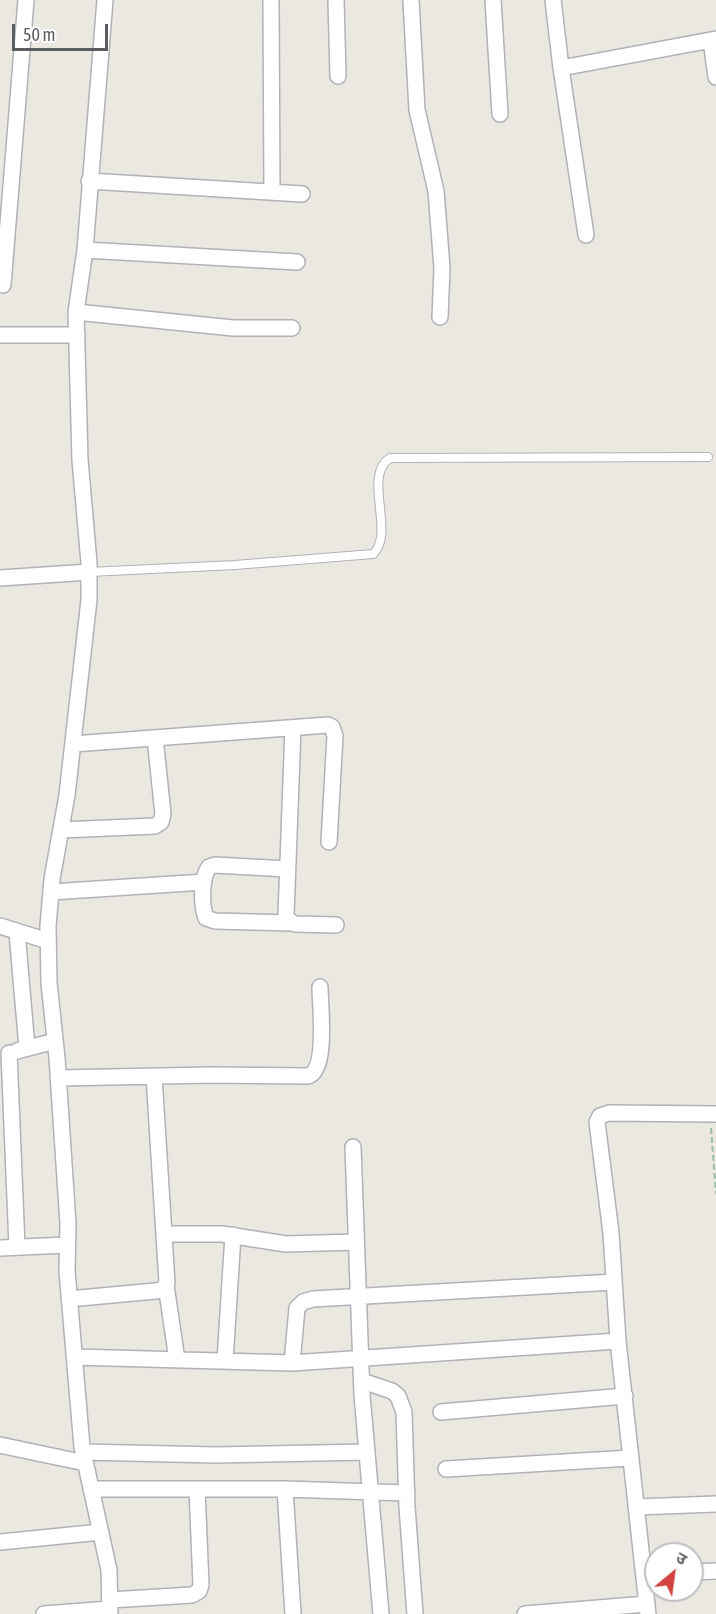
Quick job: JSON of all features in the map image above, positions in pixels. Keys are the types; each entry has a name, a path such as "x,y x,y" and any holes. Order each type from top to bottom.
{"street":[{"path":"3,285 26,0"},
{"path":"105,0 85,250 76,312 80,460 89,600 73,744 51,892 48,941 74,1357 84,1457 109,1570 110,1608"},
{"path":"271,0 272,192"},
{"path":"336,0 338,76"},
{"path":"411,0 417,110 436,191 442,268 440,317"},
{"path":"493,0 500,114"},
{"path":"553,0 586,235"},
{"path":"561,69 714,39 716,77"},
{"path":"89,181 302,194"},
{"path":"85,250 297,262"},
{"path":"76,312 233,328 292,327"},
{"path":"0,335 77,335"},
{"path":"0,578 89,572"},
{"path":"73,744 328,725 334,732 329,842"},
{"path":"291,923 286,915 293,728"},
{"path":"61,830 155,826 161,822 163,814 154,738"},
{"path":"287,869 212,865 206,870 204,882 206,918 336,925"},
{"path":"51,892 204,882"},
{"path":"0,926 48,941"},
{"path":"17,932 27,1048"},
{"path":"58,1078 308,1076 314,1074 321,1057 320,987"},
{"path":"17,1247 4,1054 55,1041"},
{"path":"69,1299 162,1290 166,1285 168,1278 154,1076"},
{"path":"644,1544 636,1506 618,1341 611,1233 598,1136 598,1119 603,1114 609,1113 713,1114"},
{"path":"353,1148 362,1381 381,1614"},
{"path":"165,1234 232,1235 286,1244 356,1242"},
{"path":"225,1361 232,1235"},
{"path":"0,1248 67,1245"},
{"path":"292,1362 295,1318 300,1305 313,1299 614,1282"},
{"path":"166,1285 177,1360"},
{"path":"74,1357 292,1362 618,1341"},
{"path":"362,1381 393,1391 402,1403 414,1614"},
{"path":"441,1412 624,1396"},
{"path":"0,1445 84,1457 367,1452"},
{"path":"446,1469 631,1458"},
{"path":"91,1489 285,1489 407,1493"},
{"path":"44,1614 110,1608 192,1595 199,1591 201,1585 197,1489"},
{"path":"285,1489 293,1614"},
{"path":"636,1506 716,1504"},
{"path":"0,1542 101,1532"},
{"path":"525,1614 647,1609"}],"lane":[{"path":"89,572 235,565 373,554 380,545 379,478 381,468 390,458 708,457"}],"path":[{"path":"713,1114 716,1194"}]}
